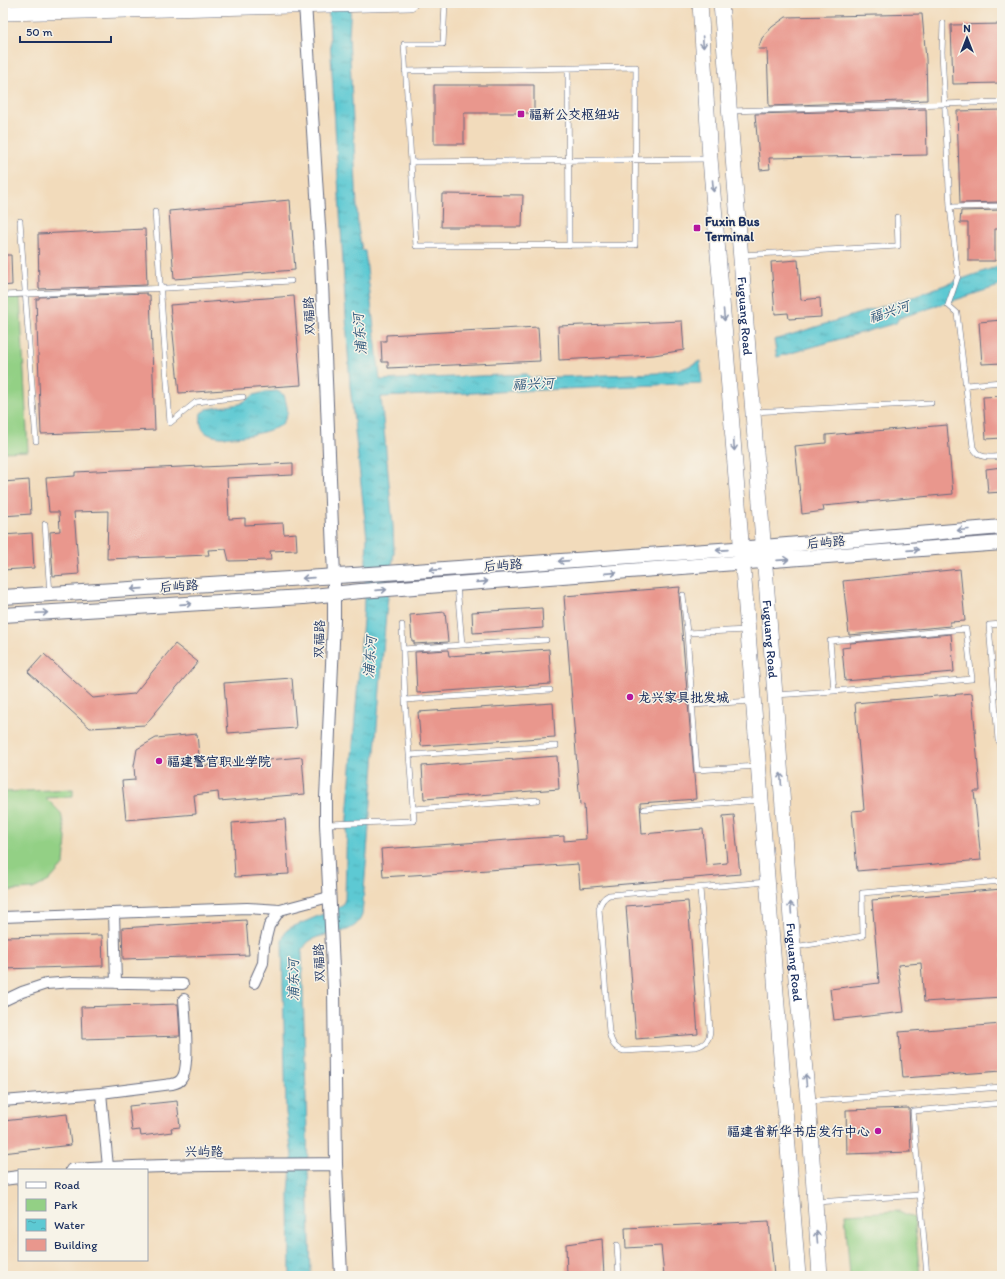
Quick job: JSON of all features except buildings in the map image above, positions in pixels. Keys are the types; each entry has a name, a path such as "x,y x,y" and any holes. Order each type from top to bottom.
{"main road":[{"path":"3,13 305,4 326,6 410,3"},
{"name":"Fuguang Road","path":"700,3 710,158 754,700 798,1276"},
{"name":"Fuguang Road","path":"721,3 793,947 808,1102 820,1276"},
{"name":"后屿路","path":"764,554 1002,527"},
{"name":"后屿路","path":"3,597 361,574 1002,543"},
{"name":"后屿路","path":"3,615 303,597 456,584 742,555"}],"street":[{"name":"双福路","path":"305,4 321,258 334,576 334,620 326,824 334,989 336,1164 341,1276"},
{"path":"3,917 247,908 280,910 329,902"},
{"path":"254,984 263,963 264,946 269,926 280,910"},
{"path":"114,912 116,983"},
{"path":"3,1001 22,992 46,984 73,982 184,984"},
{"path":"3,1101 101,1093 178,1083 182,1079 186,1068 184,999"},
{"path":"101,1093 108,1167"},
{"name":"兴屿路","path":"84,1169 189,1165 336,1164"},
{"path":"3,1179 18,1177"}],"lane":[{"path":"405,71 636,67 635,245 416,246 405,71 404,44 443,44 445,3"},
{"path":"943,23 942,52 950,207 958,276 948,305 957,313 973,447 981,456 1002,456"},
{"path":"568,68 569,246"},
{"path":"730,111 1002,102"},
{"path":"411,162 710,158"},
{"path":"950,207 1002,206"},
{"path":"155,212 170,423 196,402 243,397"},
{"path":"740,255 898,246 896,217"},
{"path":"20,221 36,442"},
{"path":"3,295 290,281"},
{"path":"966,385 1002,382"},
{"path":"753,412 931,403"},
{"path":"45,524 50,595"},
{"path":"456,584 462,645"},
{"path":"683,595 697,770 759,766"},
{"path":"1002,624 989,625 998,740 1002,745"},
{"path":"326,824 414,820 405,700 402,625"},
{"path":"775,696 834,692 972,679 966,629 830,641 834,692"},
{"path":"686,633 748,630"},
{"path":"403,649 546,640"},
{"path":"405,700 550,690"},
{"path":"692,705 754,700"},
{"path":"409,755 556,746"},
{"path":"413,809 538,800"},
{"path":"644,809 761,800"},
{"path":"793,947 863,936 862,893 1002,881"},
{"path":"700,888 710,1029 708,1039 705,1043 695,1047 619,1050 613,1043 609,1032 599,909 604,898 609,895 767,882"},
{"path":"808,1102 1002,1087"},
{"path":"928,1276 913,1111 1002,1103"},
{"path":"814,1202 920,1194"},
{"path":"617,1245 619,1276"}],"green space":[{"path":"20,295 28,451 3,452 3,296"},
{"path":"73,789 73,797 46,798 61,813 66,838 64,864 49,881 33,889 3,891 3,792"},
{"path":"899,1211 914,1218 920,1276 850,1276 845,1214"}],"water":[{"path":"328,3 351,3 349,36 358,228 362,250 365,251 380,380 527,374 531,378 658,373 685,368 700,361 702,383 381,397 394,552 386,613 362,915 357,924 350,929 313,939 306,944 302,953 311,1276 290,1276 289,1193 292,1156 286,1113 282,940 286,931 290,928 342,906 345,899 347,818 363,620 367,538 350,386"},
{"name":"福兴河","path":"1002,265 1002,285 899,318 896,323 777,357 774,340 899,301"},
{"path":"277,391 284,395 287,404 285,420 279,426 252,435 229,437 210,435 204,431 200,418 201,413 207,409 240,404 254,395"}],"place":[{"name":"福新公交枢纽站","path":"521,114"},
{"name":"Fuxin Bus Terminal","path":"697,228"},
{"name":"龙兴家具批发城","path":"630,697"},
{"name":"福建警官职业学院","path":"159,761"},
{"name":"福建省新华书店发行中心","path":"878,1131"}],"water label":[{"name":"浦东河","path":"360,334"},
{"name":"浦东河","path":"370,657"},
{"name":"浦东河","path":"293,980"}]}
